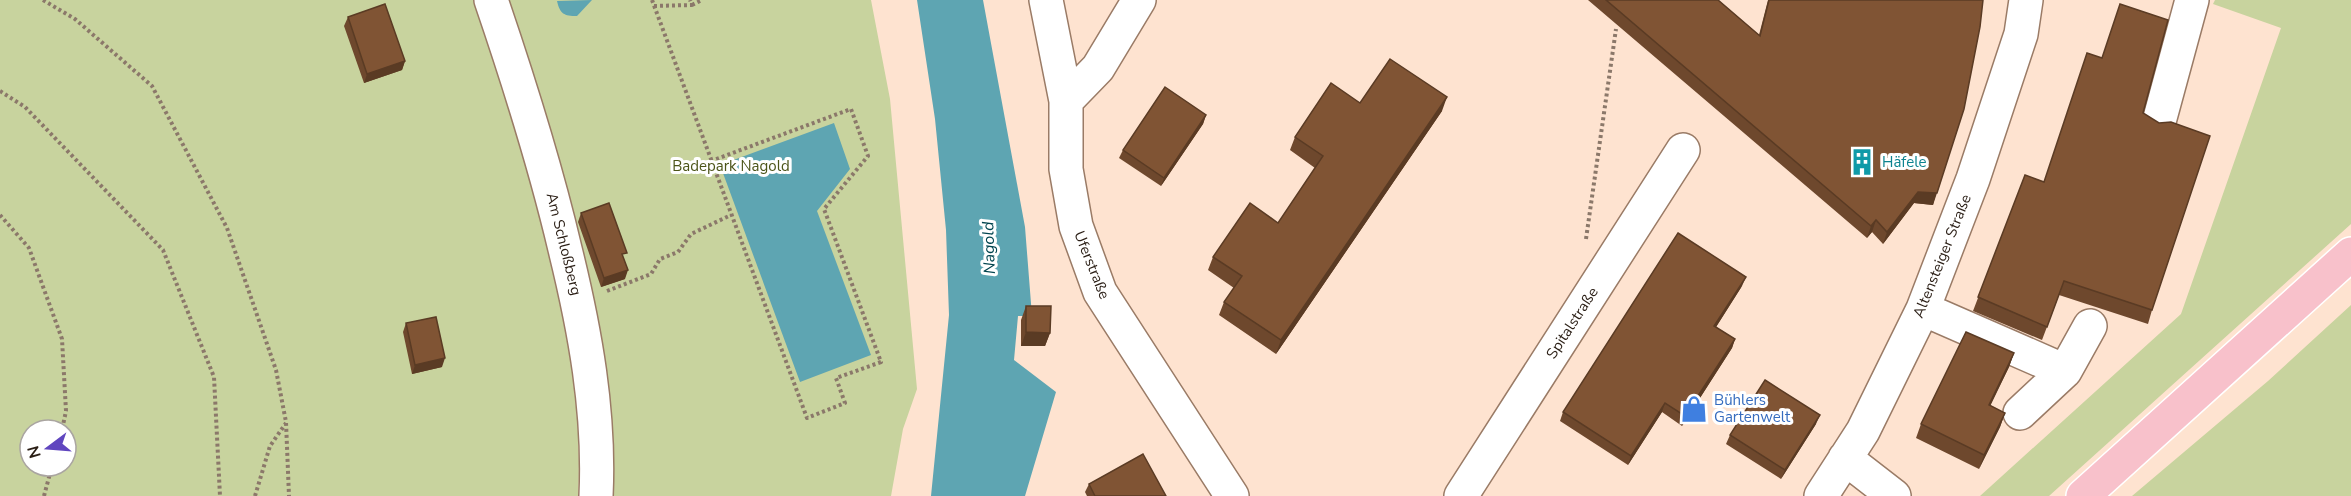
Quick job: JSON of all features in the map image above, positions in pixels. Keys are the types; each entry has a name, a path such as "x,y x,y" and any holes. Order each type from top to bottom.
{"main road":[{"path":"2084,496 2351,254"}],"street":[{"name":"Am Schloßberg","path":"491,0 525,100 573,282 595,402 598,466 596,496"},
{"name":"Uferstraße","path":"1046,0 1066,101 1066,169 1076,226 1100,292 1232,496"},
{"path":"1066,101 1098,68 1139,0"},
{"name":"Altensteiger Straße","path":"1821,496 1863,431 1923,309 1980,157 2021,34 2026,0"},
{"path":"2160,118 2192,0"},
{"name":"Spitalstraße","path":"1461,496 1683,150"},
{"path":"1923,309 2065,371"},
{"path":"2020,413 2065,371 2090,326"},
{"path":"1845,459 1894,496"}],"path":[{"path":"43,0 75,19 152,86 227,228 276,370 286,422 289,496"},
{"path":"652,0 711,162 807,418 845,404 836,378 881,362 824,209 868,156 851,109 711,162"},
{"path":"654,6 702,0"},
{"path":"1585,246 1616,29"},
{"path":"0,91 25,107 163,250 214,377 220,496"},
{"path":"0,215 29,248 62,339 65,418"},
{"path":"573,282 594,280 601,293 651,273 660,260 678,252 691,234 731,215"},
{"path":"255,496 270,446 286,422"},
{"path":"44,496 49,478"}],"green space":[{"path":"0,0 474,0 522,154 561,310 576,402 578,496 0,496"},
{"name":"Badepark Nagold","path":"507,0 871,0 890,99 917,389 903,429 891,496 612,496 610,402 595,310 556,154"},
{"path":"2215,0 2351,0 2351,224 2049,496 1980,496 2181,314 2281,28 2213,4"},
{"path":"2351,305 2351,496 2132,496 2268,381"}],"water":[{"path":"592,0 577,16 563,13 557,1"},
{"name":"Nagold","path":"917,0 983,0 1025,227 1032,316 1018,316 1014,360 1056,392 1025,496 931,496 949,315 946,230 935,119"},
{"path":"834,123 850,169 817,211 871,355 800,382 720,165"}],"building":[{"name":"Häfele","path":"1606,0 1718,0 1760,36 1769,0 1983,0 1964,109 1937,193 1918,192 1887,232 1876,220 1871,226"},
{"path":"385,4 405,61 367,74 348,17"},
{"path":"2120,4 2168,20 2143,113 2159,123 2171,122 2210,136 2152,310 2064,281 2047,327 1978,297 2025,175 2044,182 2087,53 2102,58"},
{"path":"1390,59 1447,97 1281,340 1224,302 1242,276 1213,257 1250,203 1278,223 1323,156 1295,137 1331,83 1360,103"},
{"path":"1165,87 1206,115 1164,178 1123,150"},
{"path":"609,203 627,253 622,254 628,270 604,278 581,213"},
{"path":"1678,233 1746,277 1714,326 1735,339 1685,416 1665,403 1631,456 1563,412"},
{"path":"1026,306 1051,306 1050,333 1026,332"},
{"path":"436,317 445,358 415,365 406,323"},
{"path":"1966,332 2014,353 1989,405 2005,413 1984,455 1921,424"},
{"path":"1765,380 1820,415 1785,470 1730,435"},
{"path":"1143,454 1166,496 1095,496 1089,484"}],"place":[{"name":"Häfele","path":"1862,162"},
{"name":"Bühlers Gartenwelt","path":"1694,409"}]}
